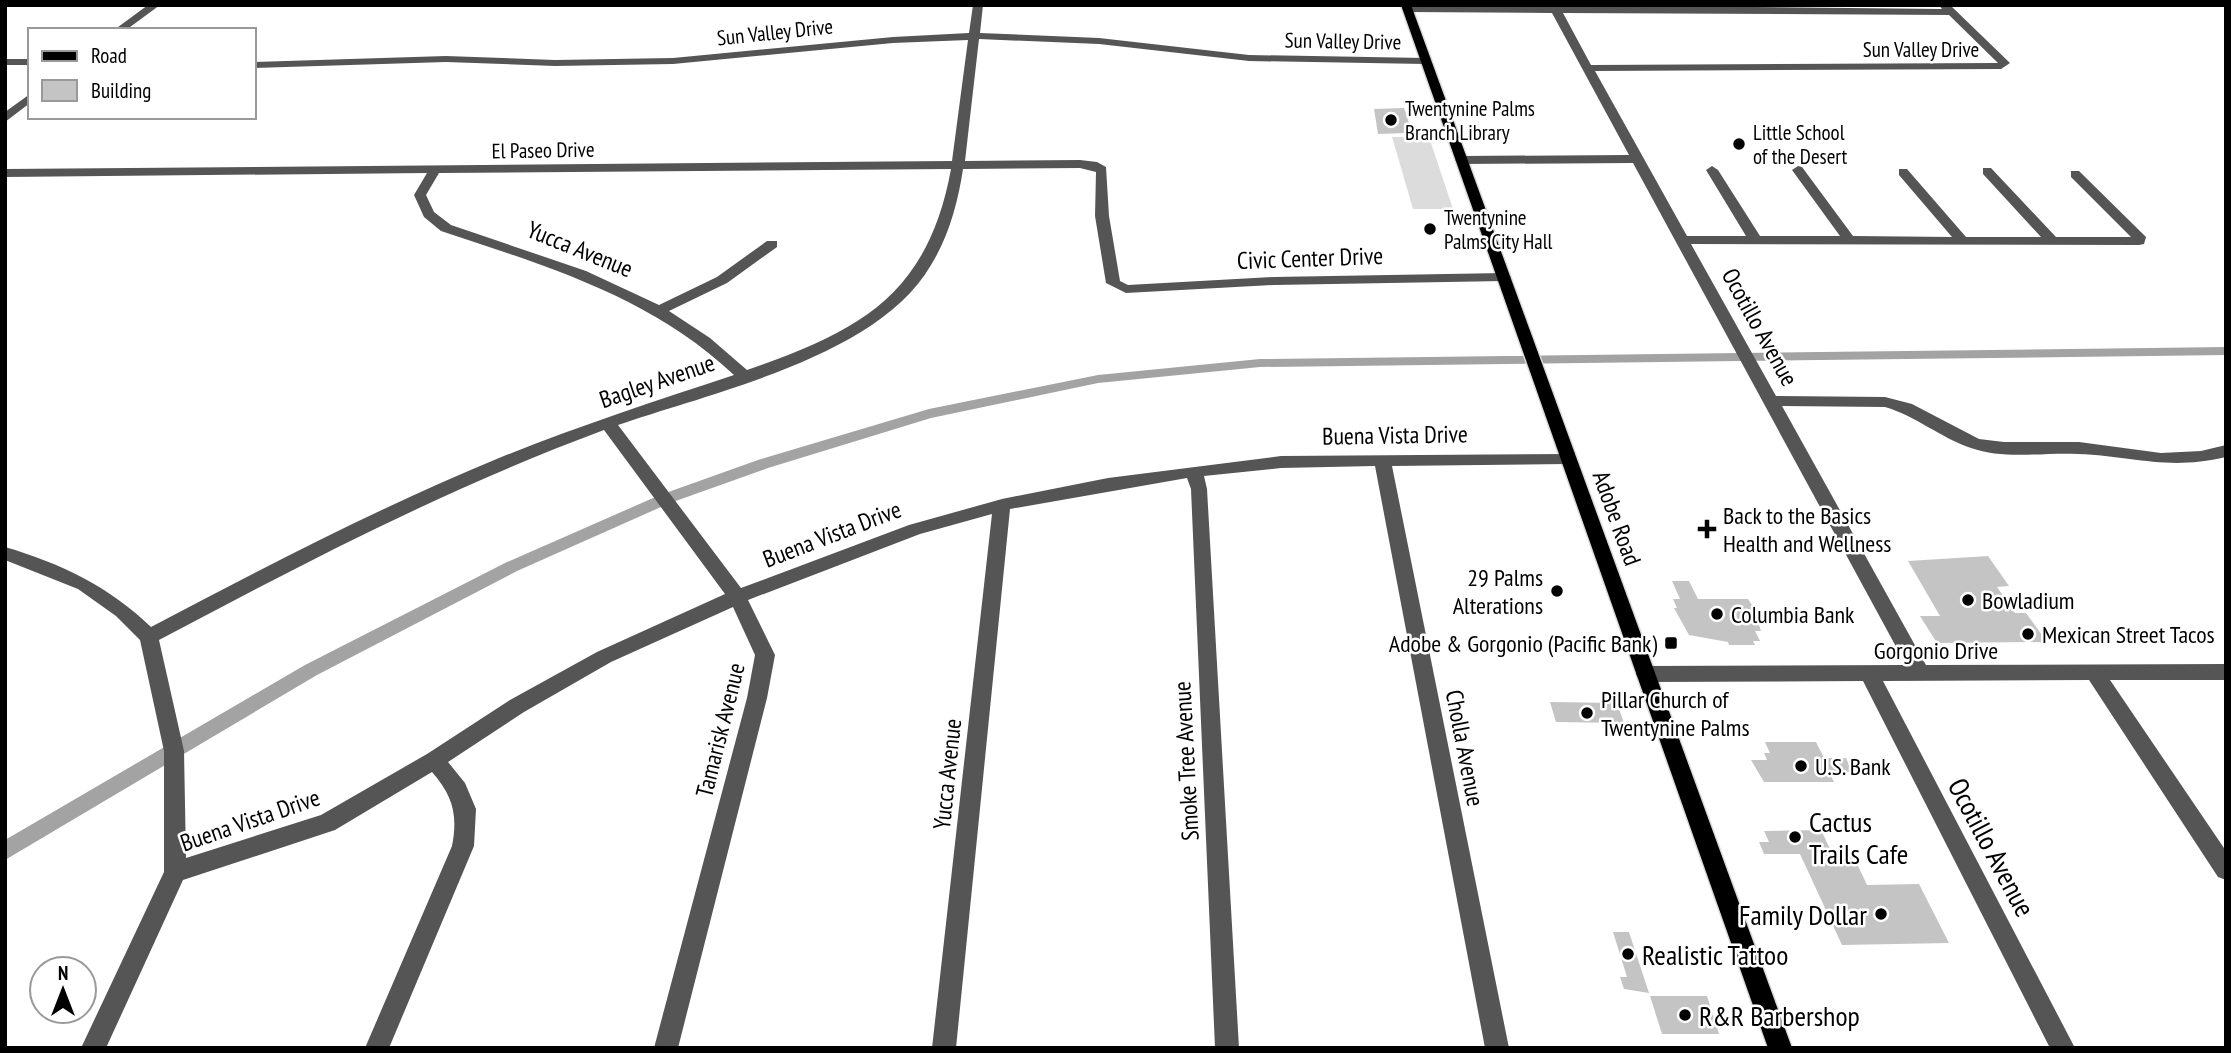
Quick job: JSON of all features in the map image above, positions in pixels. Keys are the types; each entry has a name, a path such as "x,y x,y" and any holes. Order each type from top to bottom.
{"main road":[{"name":"Adobe Road","path":"1406,7 1780,1048"}],"street":[{"path":"122,28 155,5"},
{"name":"Bagley Avenue","path":"149,637 400,508 547,445 797,358 865,322 900,293 925,265 941,230 957,165 978,5"},
{"path":"1406,7 1947,8"},
{"name":"Ocotillo Avenue","path":"1554,7 1921,674"},
{"name":"Sun Valley Drive","path":"1589,68 2001,66 2004,63 2000,57 1947,8"},
{"name":"Sun Valley Drive","path":"256,65 446,59 555,63 673,61 893,40 974,36 1099,41 1259,59 1425,61"},
{"path":"5,62 28,62"},
{"path":"5,118 28,99"},
{"path":"1461,160 1638,159"},
{"name":"El Paseo Drive","path":"5,173 1093,165 1102,170 1106,254 1111,278 1118,286"},
{"name":"Yucca Avenue","path":"435,170 420,195 424,212 446,228 563,267 615,288 704,341 745,377"},
{"path":"1712,170 1756,241"},
{"path":"1798,170 1850,241"},
{"path":"1987,171 2053,242"},
{"path":"1903,172 1963,241"},
{"path":"1683,240 2138,241 2138,237 2075,174"},
{"path":"657,311 722,280 772,244"},
{"name":"Civic Center Drive","path":"1118,286 1141,289 1274,281 1504,278"},
{"path":"1771,401 1885,402 1906,408 1975,444 2004,448 2079,448 2161,459 2201,457 2226,452"},
{"name":"Tamarisk Avenue","path":"608,424 737,597 765,655 764,672 666,1048"},
{"name":"Buena Vista Drive","path":"175,872 327,823 434,760 517,706 604,657 737,597 915,529 1002,505 1108,484 1194,471 1281,462 1567,458"},
{"name":"Cholla Avenue","path":"1382,459 1497,1048"},
{"name":"Smoke Tree Avenue","path":"1194,471 1199,489 1227,1048"},
{"name":"Yucca Avenue","path":"944,1048 1002,505"},
{"path":"5,553 84,584 123,611 149,637 174,751 175,872 93,1048"},
{"name":"Gorgonio Drive","path":"1646,674 2096,675 2226,672"},
{"name":"Ocotillo Avenue","path":"1869,674 2063,1048"},
{"path":"2096,675 2226,870"},
{"path":"377,1048 463,846 468,826 466,804 457,786 434,760"}],"shaded area":[{"path":"1392,137 1429,137 1453,209 1413,209"}],"building":[{"name":"Twentynine Palms Branch Library","path":"1404,108 1409,123 1418,127 1407,133 1378,134 1374,109"},
{"name":"Bowladium","path":"1988,556 2009,586 1997,587 2015,613 2026,613 2047,642 1937,643 1920,616 1940,616 1908,561"},
{"name":"Columbia Bank","path":"1672,581 1689,581 1698,599 1748,599 1761,619 1757,619 1761,631 1755,631 1760,641 1753,641 1755,645 1729,645 1728,642 1689,635 1674,608 1677,608 1673,599 1680,599"},
{"name":"Pillar Church of Twentynine Palms","path":"1550,702 1617,703 1624,723 1556,722"},
{"name":"U.S. Bank","path":"1765,742 1816,742 1824,758 1846,758 1852,772 1829,772 1834,782 1764,782 1751,760 1767,760 1764,753 1770,753"},
{"name":"Family Dollar","path":"1821,830 1832,853 1852,853 1867,885 1919,884 1949,943 1842,945 1800,854 1764,854 1759,842 1769,842 1764,831"},
{"name":"Realistic Tattoo","path":"1613,932 1629,932 1649,993 1624,989 1620,977 1627,977"},
{"name":"R&R Barbershop","path":"1650,996 1707,996 1719,1034 1662,1034"}],"waterway":[{"path":"5,851 311,670 511,567 665,499 763,464 929,414 1098,379 1260,363 2226,351"}],"place":[{"name":"Twentynine Palms Branch Library","path":"1391,120"},
{"name":"Little School of the Desert","path":"1739,144"},
{"name":"Twentynine Palms City Hall","path":"1430,229"},
{"name":"Back to the Basics Health and Wellness","path":"1707,529"},
{"name":"29 Palms Alterations","path":"1557,591"},
{"name":"Bowladium","path":"1968,600"},
{"name":"Columbia Bank","path":"1717,614"},
{"name":"Mexican Street Tacos","path":"2028,634"},
{"name":"Adobe & Gorgonio (Pacific Bank)","path":"1671,643"},
{"name":"Pillar Church of Twentynine Palms","path":"1587,713"},
{"name":"U.S. Bank","path":"1801,766"},
{"name":"Cactus Trails Cafe","path":"1795,837"},
{"name":"Family Dollar","path":"1881,914"},
{"name":"Realistic Tattoo","path":"1628,954"},
{"name":"R&R Barbershop","path":"1685,1015"}]}
